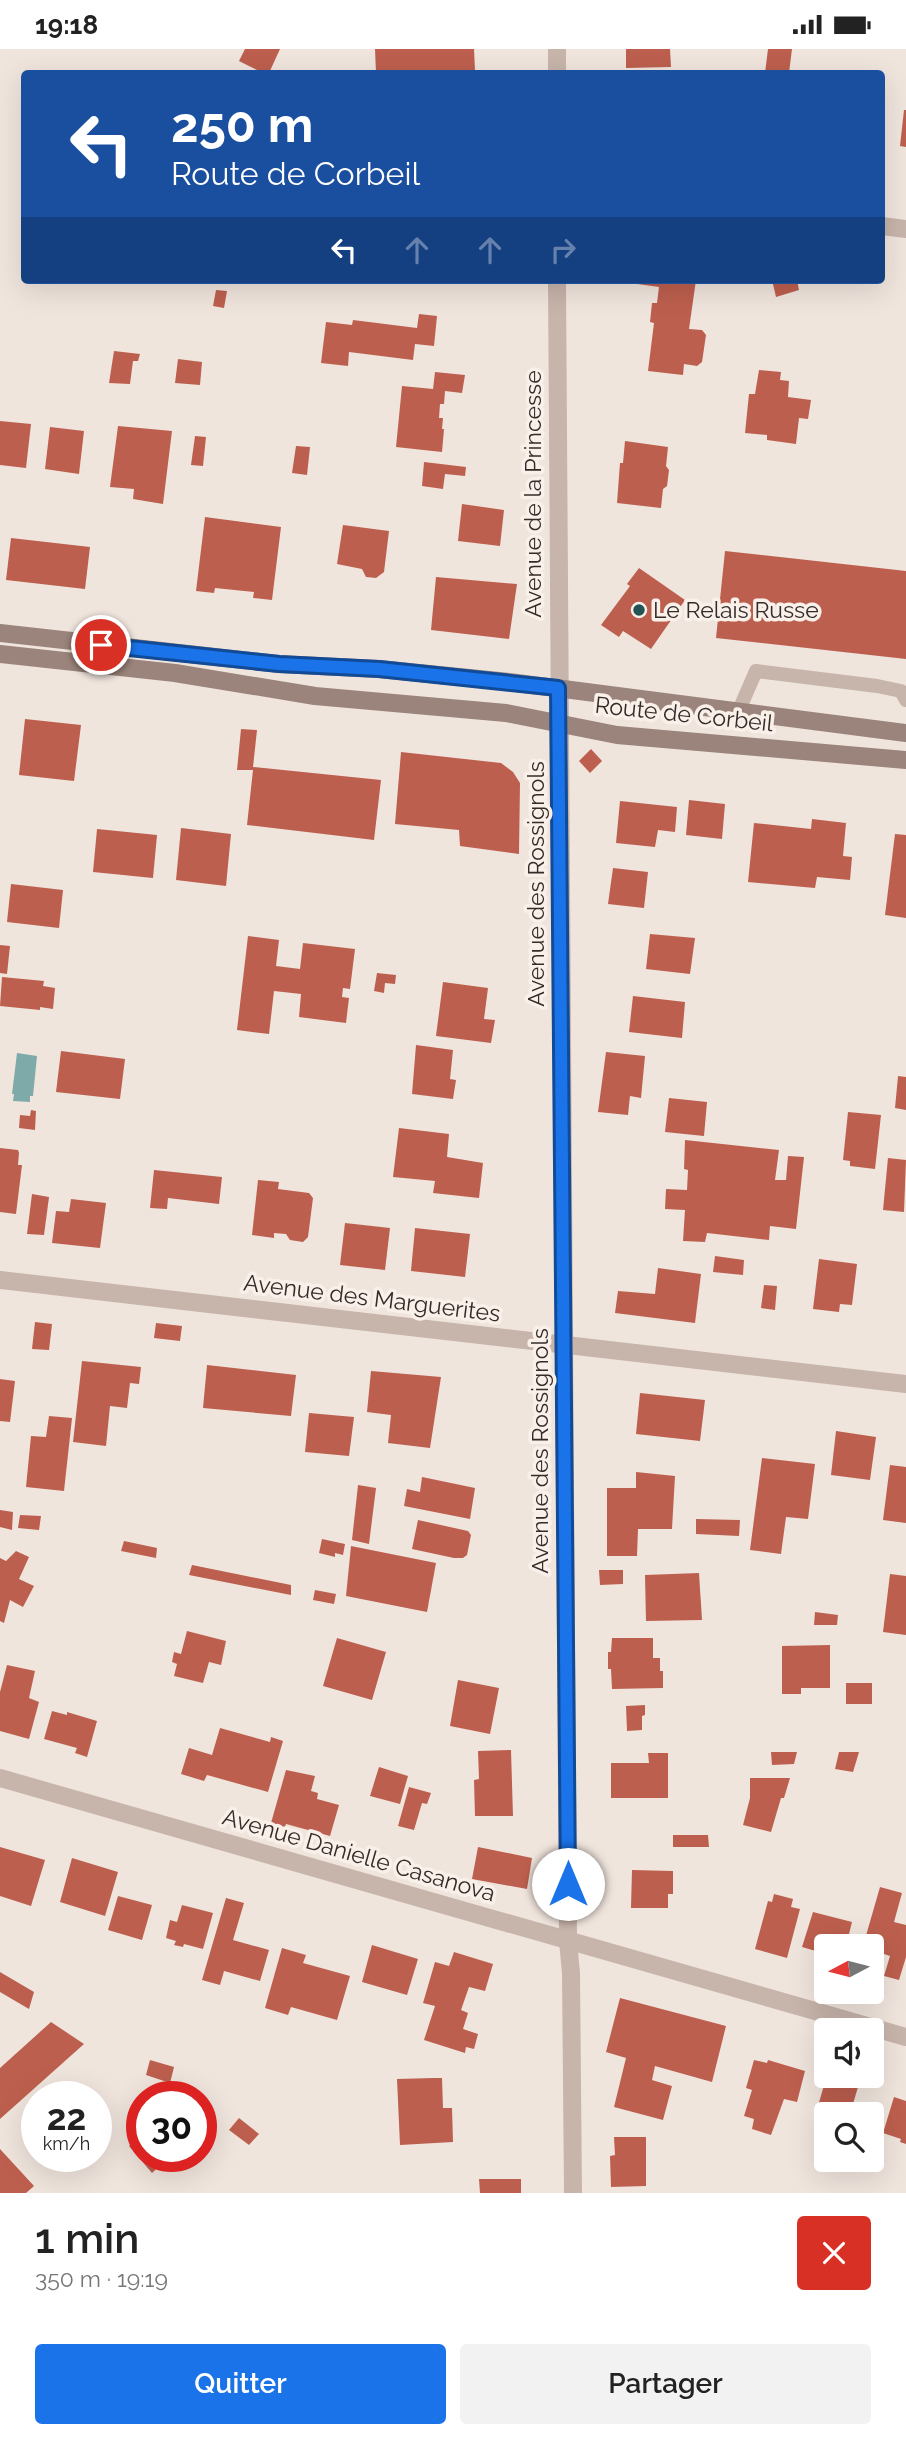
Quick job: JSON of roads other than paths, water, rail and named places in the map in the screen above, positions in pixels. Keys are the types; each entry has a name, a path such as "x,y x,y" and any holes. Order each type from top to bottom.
{"main road":[{"name":"Route de Corbeil","path":"0,633 279,664 379,669 558,688 906,733"},
{"name":"Route de Corbeil","path":"0,654 175,673 316,696 559,716 617,735 906,760"}],"street":[{"path":"557,49 557,70"},
{"path":"885,226 906,229"},
{"name":"Avenue de la Princesse","path":"557,284 559,716"},
{"name":"Avenue des Rossignols","path":"559,716 568,1941 571,1973 573,2193"},
{"name":"Avenue des Marguerites","path":"0,1280 906,1384"},
{"name":"Avenue Danielle Casanova","path":"0,1778 906,2037"}],"lane":[{"path":"738,710 756,671 877,686 901,691 906,700"}],"water":[{"path":"17,1053 37,1056 30,1102 13,1101"}],"place":[{"name":"Le Relais Russe","path":"639,610"}]}
